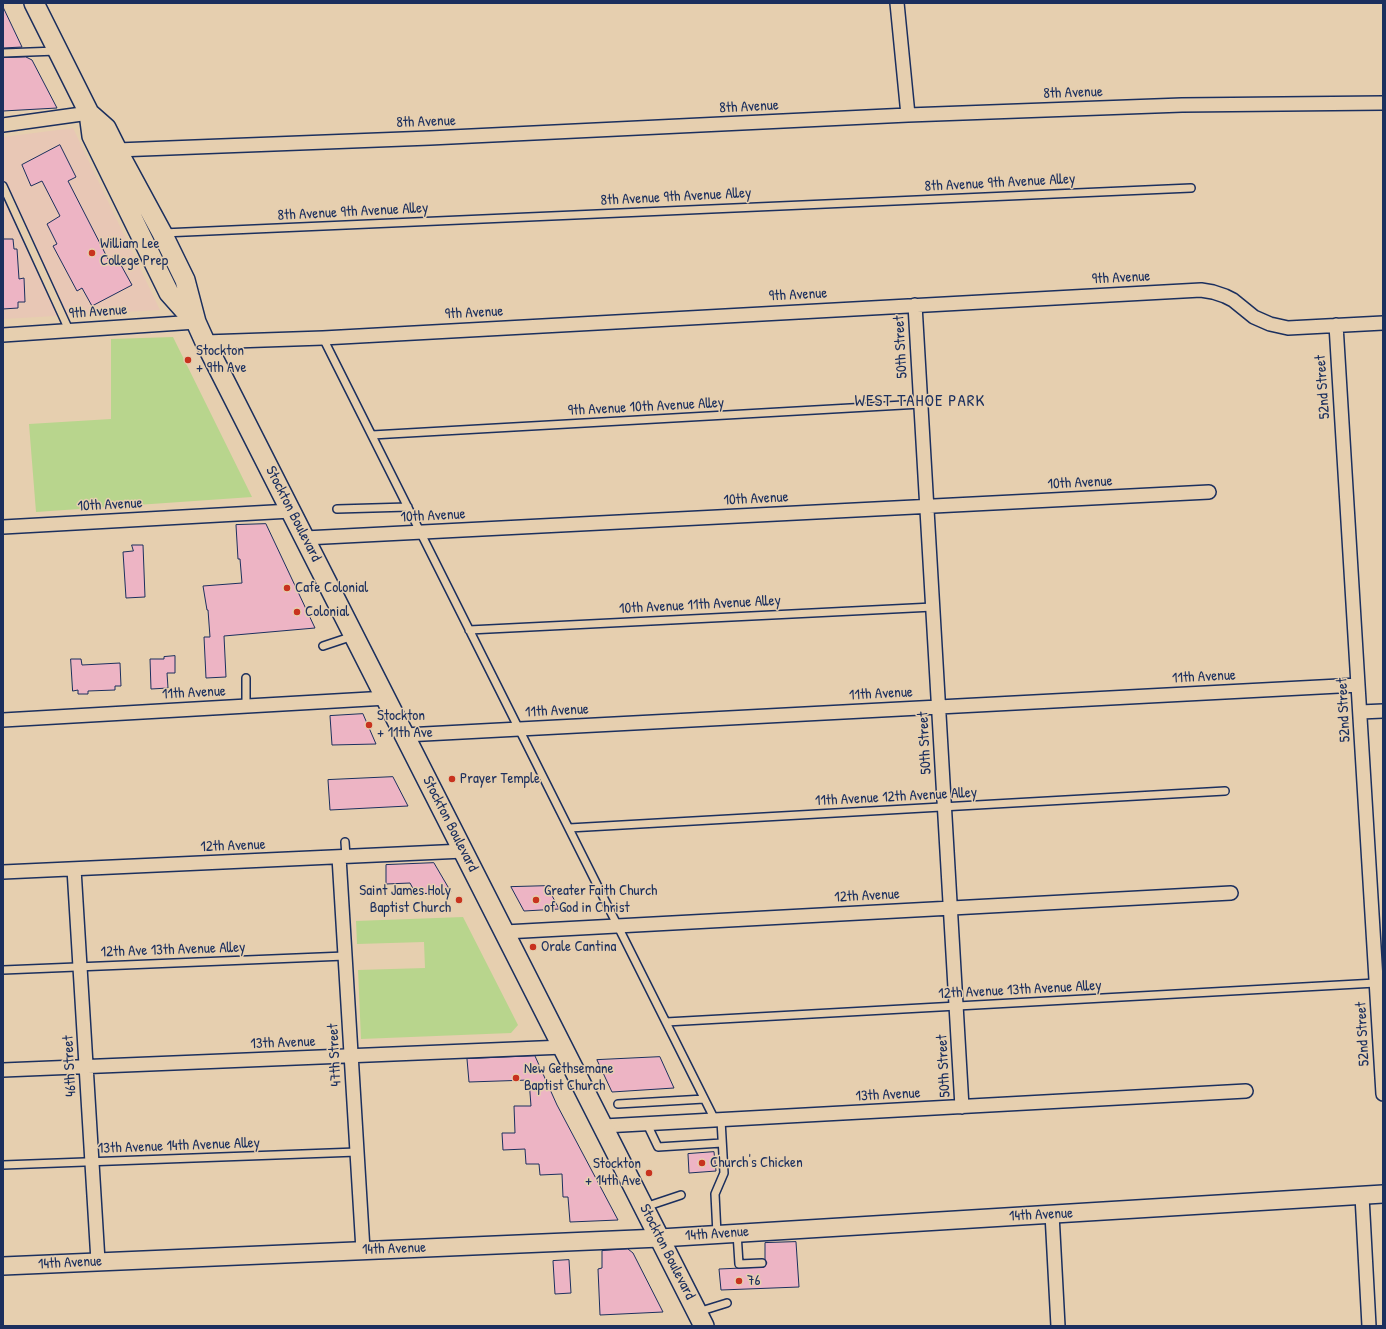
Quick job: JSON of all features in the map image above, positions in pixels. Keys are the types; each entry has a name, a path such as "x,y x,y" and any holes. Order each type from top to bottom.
{"main road":[{"name":"Stockton Boulevard","path":"34,3 89,113 92,136 168,293 196,322"},
{"name":"Stockton Boulevard","path":"89,113 106,128 162,233 185,280 196,322 205,342 701,1319"}],"street":[{"path":"897,3 908,115"},
{"name":"8th Avenue","path":"117,150 430,138 908,115 1182,105 1383,103"},
{"path":"3,125 89,113"},
{"name":"9th Avenue","path":"205,342 323,338 1201,290 1225,296 1254,317 1270,324 1288,328 1383,322"},
{"name":"50th Street","path":"915,305 962,1107"},
{"name":"9th Avenue","path":"3,335 196,322"},
{"name":"52nd Street","path":"1336,325 1383,1094"},
{"name":"10th Avenue","path":"305,538 1209,492"},
{"name":"10th Avenue","path":"3,527 292,511"},
{"name":"11th Avenue","path":"405,735 1358,685"},
{"name":"11th Avenue","path":"3,720 387,698"},
{"path":"1360,712 1383,711"},
{"name":"12th Avenue","path":"3,872 464,851"},
{"name":"47th Street","path":"342,857 345,956 363,1250"},
{"name":"46th Street","path":"74,869 98,1261"},
{"name":"12th Avenue","path":"505,932 1231,893"},
{"name":"13th Avenue","path":"3,1070 564,1047"},
{"name":"13th Avenue","path":"604,1126 1246,1091"},
{"name":"14th Avenue","path":"3,1266 660,1238 1383,1194"},
{"path":"1362,1196 1368,1326"},
{"path":"1052,1214 1058,1326"}],"lane":[{"path":"3,53 58,50"},
{"path":"3,186 68,330"},
{"name":"8th Avenue 9th Avenue Alley","path":"162,233 1191,188"},
{"path":"323,338 704,1099 718,1120 722,1143 724,1173 715,1194 717,1234"},
{"name":"9th Avenue 10th Avenue Alley","path":"372,435 920,404"},
{"path":"337,509 408,506"},
{"name":"10th Avenue 11th Avenue Alley","path":"469,630 933,607"},
{"path":"323,646 355,635"},
{"path":"246,678 246,706"},
{"name":"11th Avenue 12th Avenue Alley","path":"569,828 1225,791"},
{"path":"342,857 345,842"},
{"name":"12th Ave 13th Avenue Alley","path":"3,970 345,956"},
{"name":"12th Avenue 13th Avenue Alley","path":"666,1022 1376,983"},
{"path":"618,1104 704,1099"},
{"path":"646,1124 658,1147 722,1143"},
{"name":"13th Avenue 14th Avenue Alley","path":"3,1165 357,1152"},
{"path":"645,1208 681,1196"},
{"path":"737,1233 739,1264 762,1263"},
{"path":"701,1319 727,1303"}],"shaded area":[{"path":"73,128 160,310 3,319 3,137"}],"green space":[{"path":"173,337 252,497 36,512 29,424 111,419 111,339"},
{"path":"463,917 518,1025 511,1033 361,1039 358,970 425,968 424,942 357,944 356,921"}],"building":[{"path":"3,7 22,47 3,48"},
{"path":"26,57 32,60 57,108 3,111 3,58"},
{"path":"60,145 76,177 68,181 108,259 116,256 132,285 92,306 82,288 77,291 53,246 57,244 47,224 60,216 42,181 31,186 22,165"},
{"path":"3,239 13,239 14,249 17,249 19,279 24,278 25,302 18,302 18,308 3,309"},
{"path":"266,524 315,628 224,636 226,677 206,678 204,637 210,637 208,610 203,586 242,583 240,559 238,559 236,525"},
{"path":"132,545 143,545 145,597 126,598 123,552 133,551"},
{"path":"175,656 175,673 167,673 168,688 151,689 150,659 164,659 164,657"},
{"path":"71,659 81,659 82,665 120,663 121,686 115,686 115,690 88,691 88,694 78,694 78,690 73,691"},
{"path":"363,714 376,744 332,745 330,716"},
{"path":"393,777 408,806 330,810 328,780"},
{"path":"434,863 451,892 416,894 410,883 386,884 386,865"},
{"path":"547,886 559,909 524,911 511,887"},
{"path":"535,1056 557,1105 618,1220 570,1222 568,1197 563,1197 562,1174 540,1175 539,1164 526,1164 525,1149 503,1150 502,1133 515,1133 514,1106 531,1106 529,1080 469,1082 467,1059"},
{"path":"660,1057 674,1088 612,1092 597,1060"},
{"path":"714,1152 716,1171 689,1173 688,1154"},
{"path":"796,1242 799,1287 721,1290 719,1269 764,1267 767,1263 765,1260 765,1243"},
{"path":"628,1249 633,1253 663,1312 600,1315 598,1269 602,1268 602,1251"},
{"path":"569,1260 571,1293 555,1294 553,1261"}],"place":[{"name":"William Lee College Prep","path":"92,253"},
{"name":"Stockton + 9th Ave","path":"188,360"},
{"name":"Cafe Colonial","path":"287,588"},
{"name":"Colonial","path":"297,612"},
{"name":"Stockton + 11th Ave","path":"369,725"},
{"name":"Prayer Temple","path":"452,779"},
{"name":"Saint James Holy Baptist Church","path":"459,900"},
{"name":"Greater Faith Church of God in Christ","path":"536,900"},
{"name":"Orale Cantina","path":"533,947"},
{"name":"New Gethsemane Baptist Church","path":"516,1078"},
{"name":"Church's Chicken","path":"702,1163"},
{"name":"Stockton + 14th Ave","path":"649,1173"},
{"name":"76","path":"739,1281"}],"district":[{"name":"WEST TAHOE PARK","path":"920,401"}]}
